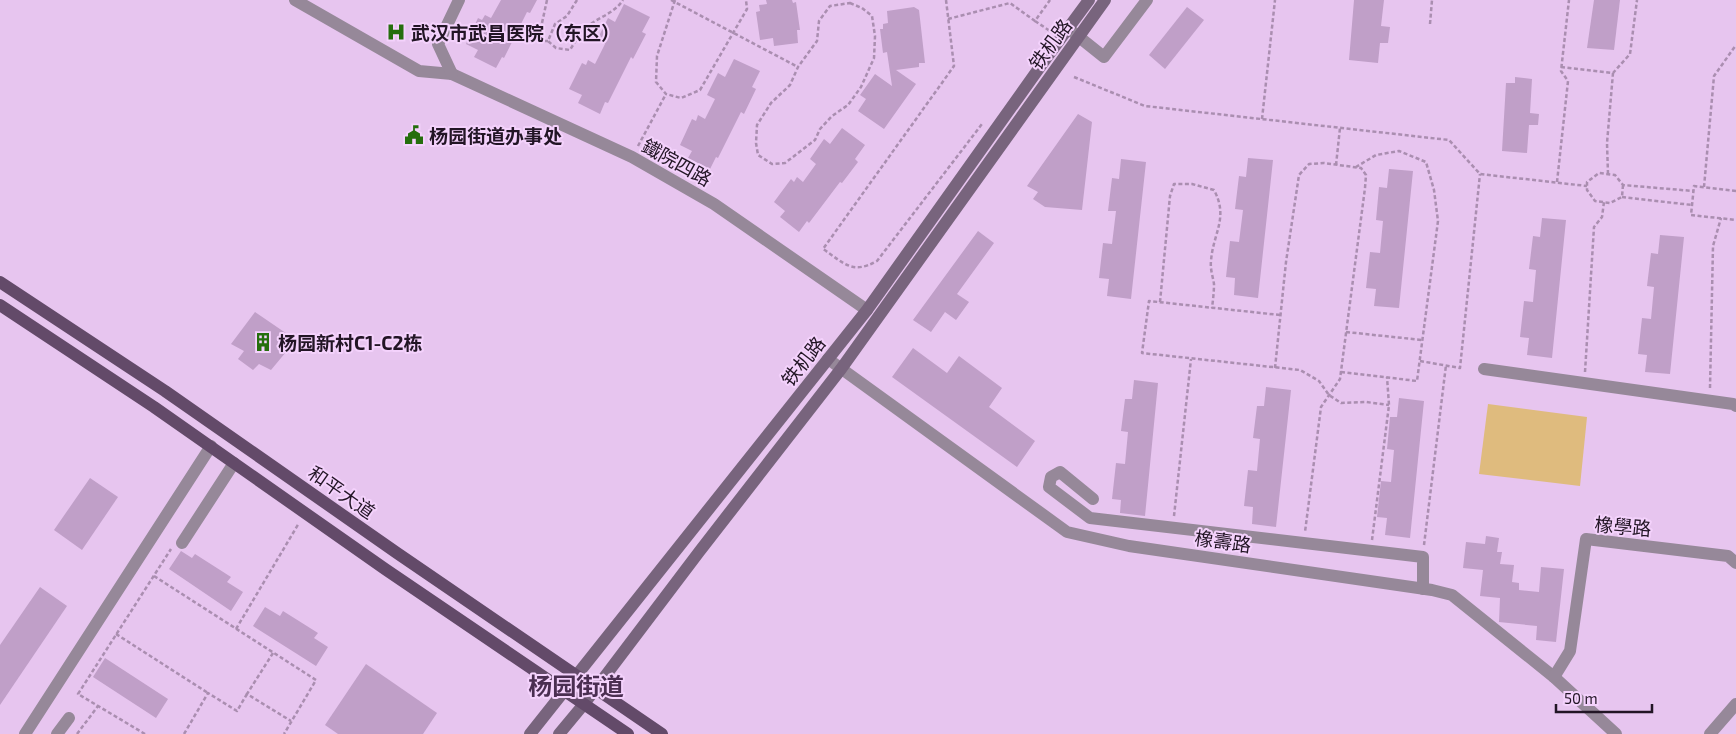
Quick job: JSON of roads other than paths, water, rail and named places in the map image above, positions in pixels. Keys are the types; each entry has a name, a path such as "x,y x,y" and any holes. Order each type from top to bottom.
{"main road":[{"name":"铁机路","path":"558,734 596,689 699,552 841,369 1089,0"},
{"name":"铁机路","path":"530,734 867,310 1046,57 1068,30 1105,0"},
{"name":"和平大道","path":"0,282 165,391 396,553 662,734"},
{"name":"和平大道","path":"0,305 154,407 305,513 628,734"}],"street":[{"name":"鐵院四路","path":"296,0 419,70 452,74 632,157 714,204 867,310"},
{"path":"452,74 438,44 459,0"},
{"path":"1068,30 1104,57 1147,0"},
{"name":"橡壽路","path":"828,360 1067,532 1130,546 1424,589 1452,595 1554,677 1616,734"},
{"path":"1484,369 1710,400 1736,406"},
{"path":"25,734 210,446"},
{"path":"182,543 234,463"},
{"path":"1093,499 1060,472 1051,477 1050,487 1090,518 1423,557 1424,589"},
{"name":"橡學路","path":"1554,677 1570,651 1586,539 1728,556 1736,563"},
{"path":"1710,734 1736,704"},
{"path":"57,734 69,718"}],"place":[{"name":"武汉市武昌医院（东区）","path":"396,32"},
{"name":"杨园街道办事处","path":"414,135"},
{"name":"杨园新村C1-C2栋","path":"263,342"}],"district":[{"name":"杨园街道","path":"576,685"}]}
